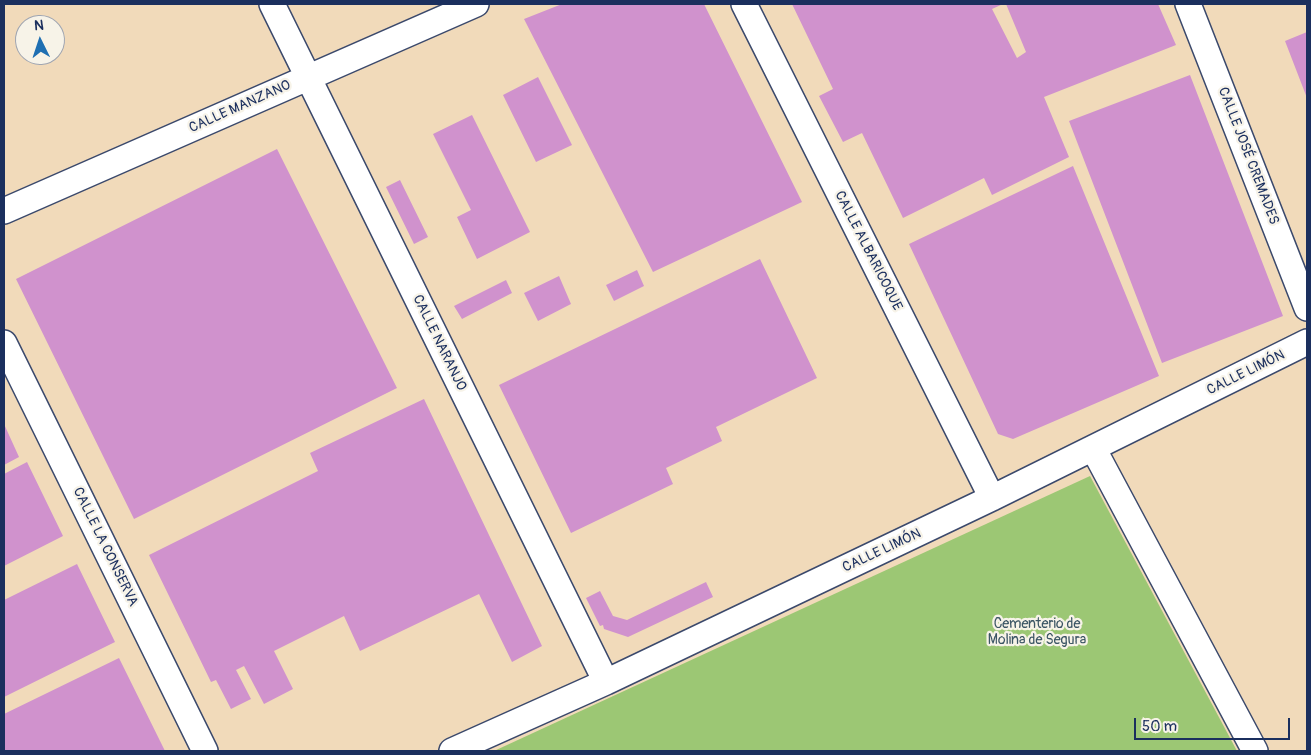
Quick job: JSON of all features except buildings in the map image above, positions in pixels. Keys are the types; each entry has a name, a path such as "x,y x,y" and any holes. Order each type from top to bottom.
{"street":[{"name":"CALLE NARANJO","path":"272,4 606,682"},
{"name":"CALLE MANZANO","path":"4,211 476,4"},
{"name":"CALLE ALBARICOQUE","path":"744,4 992,498"},
{"name":"CALLE JOSÉ CREMADES","path":"1188,4 1307,308"},
{"name":"CALLE LIMÓN","path":"452,751 606,682 992,498 1307,342"},
{"name":"CALLE LA CONSERVA","path":"4,343 205,751"},
{"path":"1093,448 1255,751"}],"green space":[{"name":"Cementerio de Molina de Segura","path":"1090,476 1237,751 494,751"}]}
